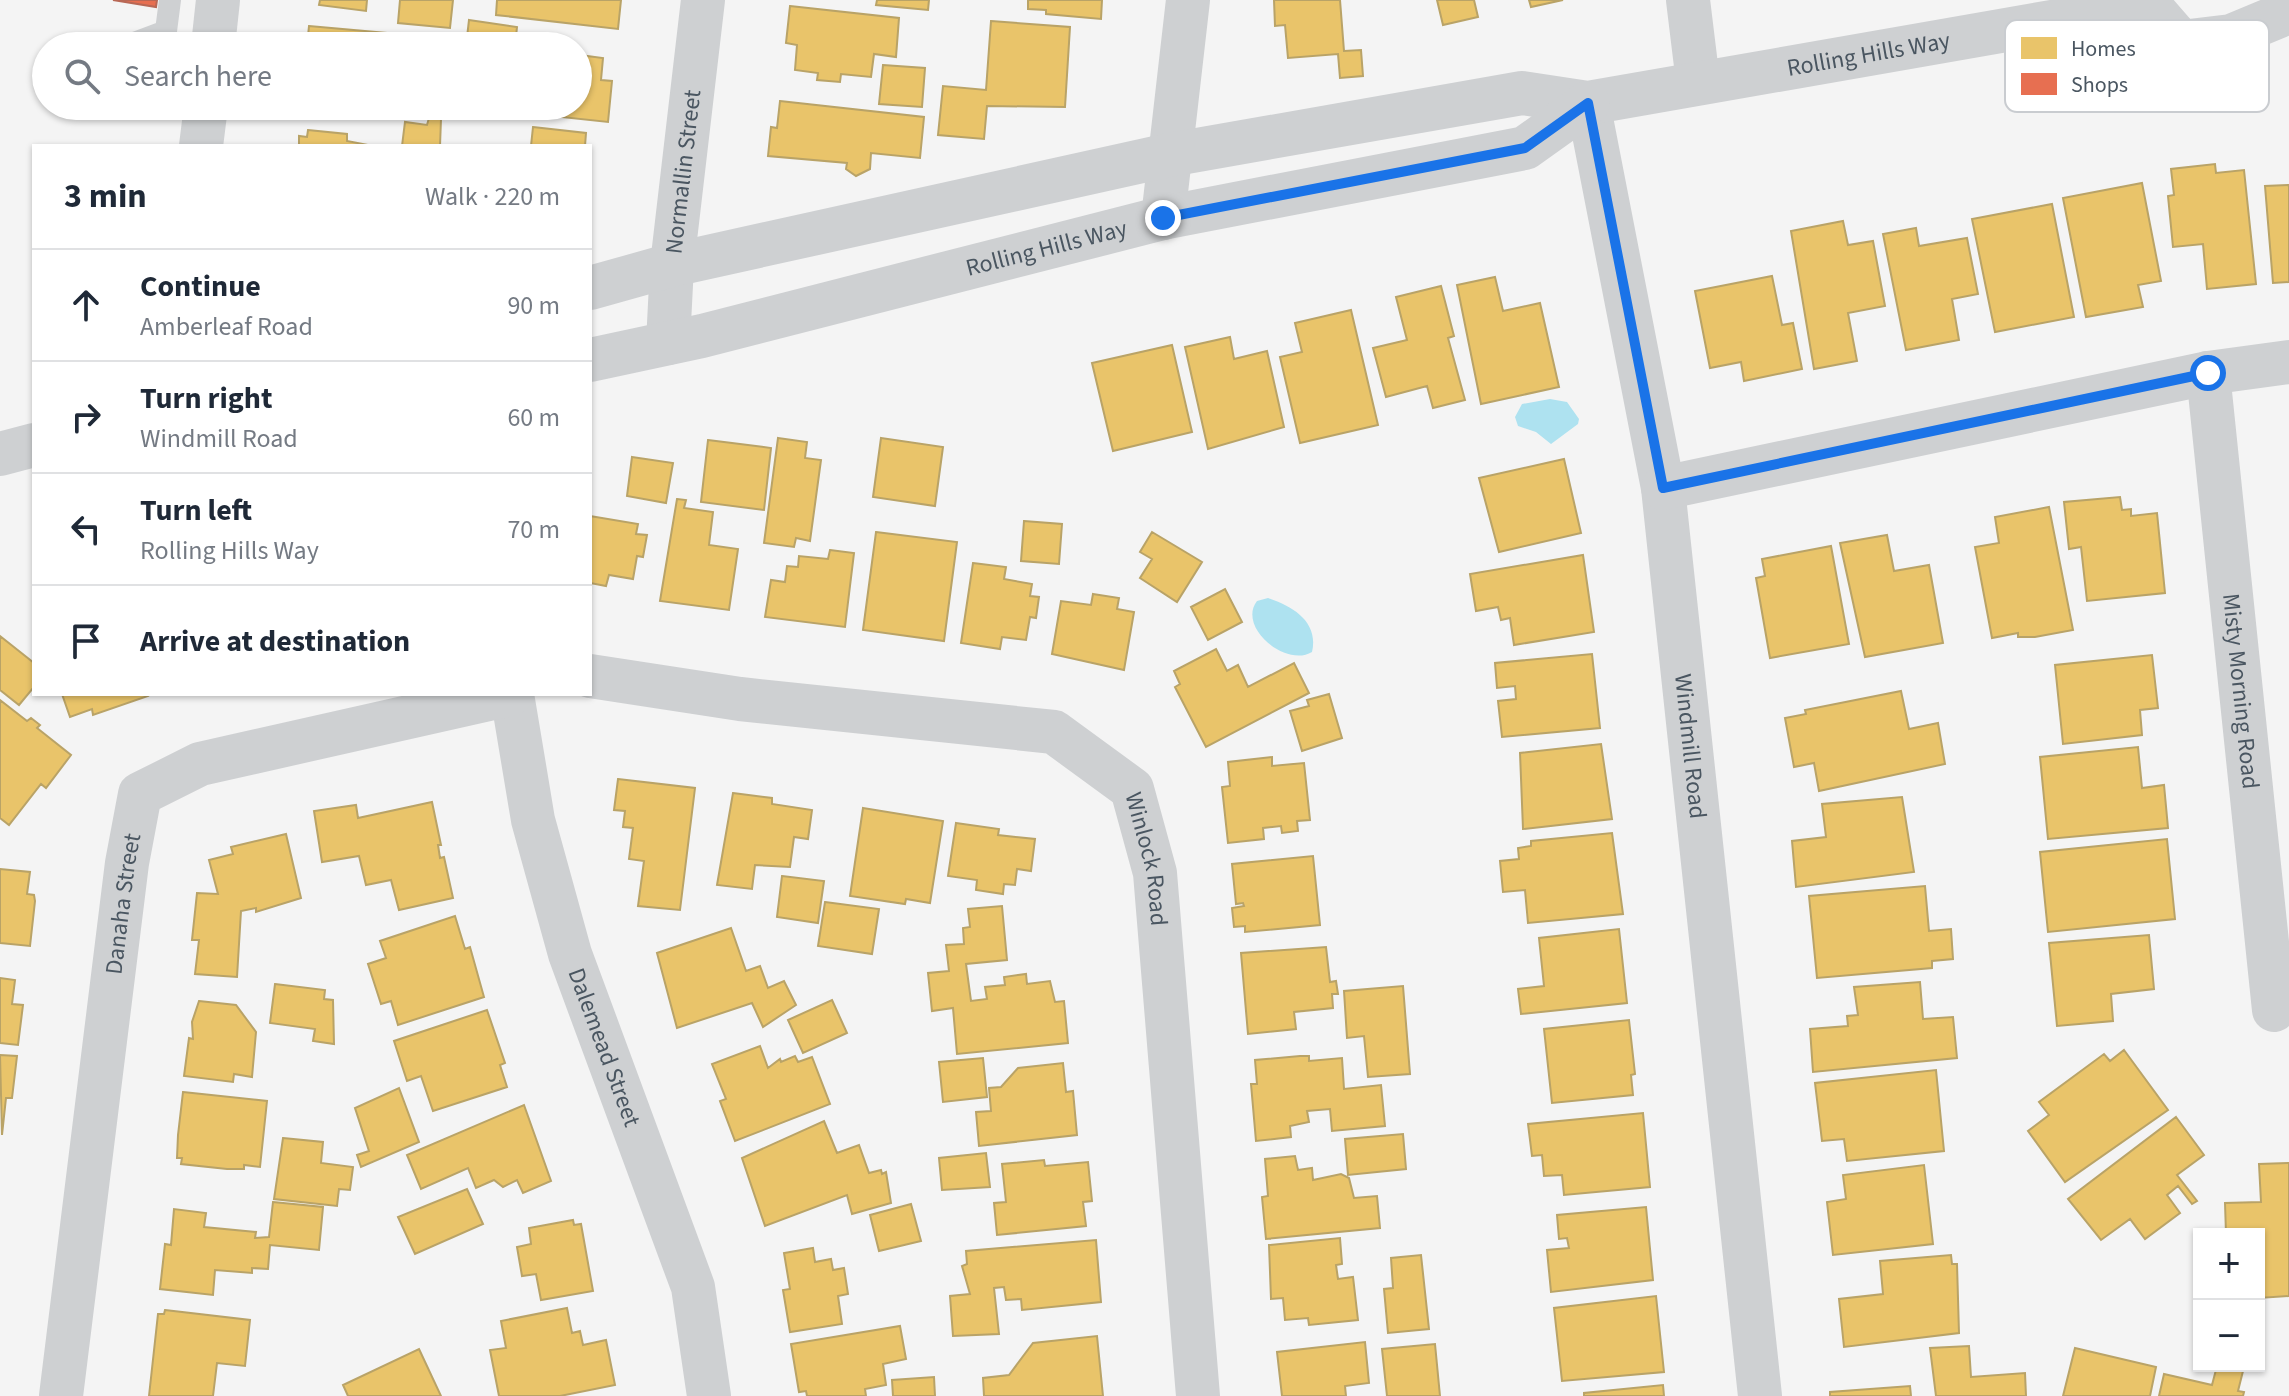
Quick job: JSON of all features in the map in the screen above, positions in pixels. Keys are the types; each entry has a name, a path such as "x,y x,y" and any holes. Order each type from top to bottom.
{"street":[{"path":"215,32 218,0"},
{"name":"Normallin Street","path":"668,343 672,265 703,0"},
{"path":"1163,218 1188,0"},
{"path":"1688,0 1698,82"},
{"name":"Rolling Hills Way","path":"2053,20 2150,3 2164,20"},
{"name":"Rolling Hills Way","path":"2269,20 2289,12"},
{"name":"Rolling Hills Way","path":"592,287 672,265 1169,155 1522,93 1588,103 2005,28"},
{"name":"Rolling Hills Way","path":"592,360 1163,218 1525,148 1588,103"},
{"name":"Windmill Road","path":"1588,103 1663,488 1760,1396"},
{"path":"201,144 204,120"},
{"path":"1663,488 2208,373 2289,362"},
{"name":"Misty Morning Road","path":"2208,373 2274,1010"},
{"path":"0,454 32,446"},
{"name":"Winlock Road","path":"592,676 740,699 1054,732 1132,789 1155,873 1198,1396"},
{"name":"Danaha Street","path":"61,1396 127,863 140,794 200,764 503,696"},
{"name":"Dalemead Street","path":"512,696 533,820 570,954 693,1287 709,1396"}],"lane":[{"path":"163,32 166,31 170,0"}],"water":[{"path":"1550,399 1567,402 1579,419 1578,424 1551,444 1536,432 1518,426 1515,417 1522,404"},
{"path":"1268,598 1295,611 1308,624 1312,632 1312,652 1301,655 1278,650 1259,633 1253,611 1257,601"}],"building: Homes":[{"path":"320,0 367,0 366,11 319,5"},
{"path":"400,0 453,0 450,28 398,23"},
{"path":"497,0 621,0 618,29 496,15"},
{"path":"877,0 929,0 928,10 876,5"},
{"path":"1028,0 1102,0 1101,19 1046,14 1046,10 1028,9"},
{"path":"1274,0 1340,0 1344,51 1361,50 1363,76 1340,78 1338,54 1288,58 1285,25 1275,26"},
{"path":"1437,0 1474,0 1478,17 1443,25"},
{"path":"1529,0 1563,0 1531,7"},
{"path":"790,6 899,18 896,57 874,54 871,77 841,74 840,82 817,80 818,73 795,70 797,45 786,43"},
{"path":"469,20 517,27 516,32 468,32"},
{"path":"991,21 1070,27 1065,107 987,106 984,139 938,135 943,86 986,90"},
{"path":"309,26 376,32 308,32"},
{"path":"592,57 603,58 601,80 612,81 608,122 589,120 592,120"},
{"path":"883,65 925,68 922,107 879,104"},
{"path":"780,101 924,117 920,158 871,153 870,169 856,176 846,169 847,163 768,156 771,127 777,128"},
{"path":"428,120 441,120 440,144 402,144 405,122 427,125"},
{"path":"533,127 586,133 585,144 531,144"},
{"path":"308,130 347,134 347,141 363,144 299,144 299,136 307,137"},
{"path":"2215,164 2216,173 2244,170 2256,284 2207,289 2203,244 2173,247 2168,196 2174,195 2171,169"},
{"path":"2142,183 2161,281 2138,285 2143,307 2086,317 2063,198"},
{"path":"2289,185 2289,282 2273,283 2265,186"},
{"path":"2052,204 2074,317 1995,332 1972,219"},
{"path":"1843,221 1848,245 1873,241 1885,306 1848,313 1857,361 1814,369 1791,231"},
{"path":"1916,228 1919,246 1967,238 1978,294 1952,299 1959,340 1906,350 1883,234"},
{"path":"1772,276 1782,325 1793,323 1802,369 1744,381 1741,362 1710,368 1695,291"},
{"path":"1495,277 1503,311 1540,303 1559,387 1481,404 1457,285"},
{"path":"1441,286 1454,336 1448,338 1465,400 1433,408 1427,386 1386,397 1373,348 1407,340 1396,297"},
{"path":"1351,310 1378,425 1300,443 1280,357 1302,352 1295,323"},
{"path":"1230,337 1234,359 1267,351 1284,427 1208,449 1185,347"},
{"path":"1172,345 1192,432 1113,451 1092,363"},
{"path":"778,438 807,442 805,458 821,460 810,541 796,538 794,547 764,543"},
{"path":"881,438 943,447 935,506 873,497"},
{"path":"708,440 771,448 764,510 701,502"},
{"path":"632,457 673,463 666,503 627,496"},
{"path":"1564,459 1581,533 1499,552 1479,478"},
{"path":"2120,497 2122,510 2131,509 2131,516 2157,513 2165,593 2087,601 2081,547 2069,549 2064,502"},
{"path":"677,499 686,500 684,508 713,512 709,545 738,549 729,610 660,601"},
{"path":"2049,507 2073,630 2035,637 2018,637 2018,633 1992,638 1975,547 1999,543 1995,517"},
{"path":"592,516 638,524 636,534 647,535 643,557 637,556 633,579 609,575 606,586 592,583"},
{"path":"1024,521 1062,524 1059,564 1021,561"},
{"path":"876,532 957,542 944,641 863,630"},
{"path":"1152,532 1202,562 1177,602 1140,578 1152,559 1140,552"},
{"path":"1887,535 1894,571 1929,565 1943,643 1865,657 1840,543"},
{"path":"1831,546 1849,644 1770,658 1756,578 1765,576 1762,559"},
{"path":"830,550 854,553 845,627 765,617 771,580 785,582 787,566 798,567 799,556 828,559"},
{"path":"1583,555 1594,632 1514,645 1510,618 1501,620 1498,607 1476,611 1470,574"},
{"path":"973,563 1006,567 1004,579 1032,584 1030,596 1039,597 1036,618 1030,617 1026,640 1002,637 1000,649 961,643"},
{"path":"1225,589 1242,622 1208,640 1191,607"},
{"path":"1093,594 1119,598 1117,609 1134,612 1124,670 1052,654 1061,601 1091,605"},
{"path":"0,636 32,661 32,689 19,705 0,690"},
{"path":"1216,649 1227,671 1238,665 1248,687 1294,663 1309,693 1206,747 1175,687 1180,684 1174,671"},
{"path":"1592,654 1600,728 1502,737 1498,701 1516,699 1515,686 1497,688 1495,663"},
{"path":"2152,655 2158,708 2140,710 2142,735 2063,744 2055,665"},
{"path":"1901,691 1909,729 1938,723 1945,764 1819,791 1814,763 1794,767 1785,718 1806,714 1805,710"},
{"path":"1329,694 1342,738 1302,751 1290,711 1309,706 1307,700"},
{"path":"63,696 148,696 93,715 92,709 70,717"},
{"path":"0,700 27,721 31,718 40,725 37,728 71,755 46,788 41,784 9,825 0,818"},
{"path":"1601,744 1612,819 1523,829 1520,753"},
{"path":"2138,747 2142,788 2164,785 2168,828 2048,839 2040,757"},
{"path":"1272,757 1272,766 1304,763 1310,820 1297,821 1298,831 1282,833 1281,826 1263,828 1264,839 1228,843 1222,787 1230,786 1228,762"},
{"path":"618,779 695,788 680,910 638,906 644,861 629,859 633,828 623,827 625,811 614,810"},
{"path":"733,793 772,798 772,804 812,810 808,839 794,837 790,867 755,865 752,889 717,885"},
{"path":"1902,797 1914,872 1796,887 1792,841 1826,837 1822,804"},
{"path":"432,802 441,845 438,845 440,858 444,857 453,898 399,910 391,880 366,885 359,856 322,862 314,811 356,805 358,818"},
{"path":"863,808 943,821 930,903 906,899 905,904 850,896"},
{"path":"956,823 999,829 998,835 1035,839 1031,871 1017,869 1015,885 1004,884 1003,894 976,890 977,880 948,876"},
{"path":"1612,833 1623,914 1528,923 1525,890 1503,892 1500,861 1519,859 1518,848 1531,846 1531,841"},
{"path":"286,834 301,898 256,912 256,908 241,911 237,977 195,974 199,940 192,940 197,893 218,894 209,860 233,854 231,847"},
{"path":"2167,839 2175,919 2048,932 2040,852"},
{"path":"1313,856 1320,925 1245,932 1245,926 1234,927 1232,908 1244,906 1243,903 1236,904 1232,864"},
{"path":"0,869 30,872 27,894 34,895 35,901 30,946 0,943"},
{"path":"782,876 824,881 818,923 777,917"},
{"path":"1925,886 1929,931 1951,929 1953,959 1932,961 1932,968 1817,978 1809,896"},
{"path":"825,902 879,909 872,954 818,946"},
{"path":"1002,906 1007,960 966,964 971,1001 987,999 985,987 1005,985 1004,977 1026,974 1027,984 1050,981 1055,1002 1064,1001 1068,1043 957,1054 953,1008 932,1011 928,973 949,971 946,945 964,944 963,928 970,927 968,909"},
{"path":"455,916 465,949 470,947 484,997 398,1025 391,1001 381,1004 368,964 386,958 380,941"},
{"path":"731,928 746,971 760,966 768,988 784,981 796,1005 763,1027 752,1003 677,1028 657,953"},
{"path":"1619,929 1627,1003 1521,1014 1518,989 1544,986 1539,938"},
{"path":"2149,935 2154,989 2111,994 2113,1021 2057,1026 2049,943"},
{"path":"1326,947 1330,982 1336,981 1338,994 1332,994 1333,1008 1294,1012 1296,1029 1248,1034 1241,953"},
{"path":"0,978 15,980 12,1004 23,1005 18,1045 0,1043"},
{"path":"1920,982 1923,1019 1953,1017 1957,1058 1813,1072 1810,1029 1848,1026 1847,1016 1858,1015 1854,987"},
{"path":"275,984 325,990 324,999 333,1000 334,1044 313,1041 315,1029 270,1023"},
{"path":"1403,986 1410,1074 1368,1077 1364,1036 1347,1038 1344,991"},
{"path":"832,1000 847,1033 803,1053 788,1020"},
{"path":"199,1001 236,1005 256,1032 252,1077 234,1074 233,1082 184,1076 189,1038 193,1039 192,1022"},
{"path":"487,1010 505,1063 500,1065 507,1087 433,1111 421,1076 407,1081 394,1041"},
{"path":"1629,1020 1635,1074 1631,1075 1633,1095 1552,1103 1544,1029"},
{"path":"760,1046 768,1068 780,1059 781,1062 795,1056 798,1062 812,1057 830,1104 735,1141 720,1101 726,1099 712,1064"},
{"path":"2124,1050 2168,1110 2065,1182 2028,1131 2049,1115 2039,1102 2104,1054 2110,1061"},
{"path":"0,1055 17,1056 12,1098 6,1098 2,1135"},
{"path":"1309,1056 1309,1061 1342,1058 1344,1089 1381,1085 1385,1126 1332,1131 1330,1109 1307,1111 1309,1122 1290,1126 1291,1137 1256,1141 1251,1084 1257,1084 1255,1060"},
{"path":"983,1058 987,1097 943,1102 939,1062"},
{"path":"1063,1063 1066,1092 1073,1091 1077,1135 979,1146 976,1112 991,1111 989,1088 1001,1087 1018,1068"},
{"path":"1936,1070 1944,1151 1847,1161 1844,1139 1822,1141 1815,1083"},
{"path":"399,1088 419,1142 361,1167 357,1155 369,1151 355,1108"},
{"path":"183,1092 267,1101 260,1167 244,1165 244,1169 227,1169 181,1164 182,1158 177,1158"},
{"path":"524,1105 551,1181 523,1193 517,1180 503,1187 494,1180 476,1188 468,1168 421,1189 407,1155"},
{"path":"1643,1113 1650,1187 1564,1195 1562,1175 1544,1176 1542,1155 1532,1156 1528,1124"},
{"path":"2176,1117 2204,1155 2177,1175 2197,1201 2192,1204 2178,1186 2167,1195 2180,1213 2145,1239 2130,1219 2101,1240 2068,1199"},
{"path":"824,1121 837,1153 859,1145 869,1173 886,1172 891,1203 852,1214 847,1195 765,1226 742,1158"},
{"path":"1403,1134 1406,1169 1348,1175 1345,1139"},
{"path":"283,1138 323,1142 321,1163 353,1167 350,1190 339,1189 337,1206 274,1199"},
{"path":"986,1153 990,1187 942,1190 939,1158"},
{"path":"1295,1156 1298,1170 1312,1168 1313,1180 1341,1174 1349,1178 1354,1198 1377,1196 1380,1228 1266,1239 1262,1197 1268,1196 1265,1159"},
{"path":"1044,1160 1045,1166 1088,1162 1092,1201 1083,1202 1086,1226 997,1235 994,1203 1006,1202 1002,1164"},
{"path":"2289,1163 2289,1296 2265,1298 2265,1228 2226,1228 2225,1203 2261,1202 2259,1164"},
{"path":"1924,1165 1933,1244 1833,1255 1827,1202 1846,1199 1843,1175"},
{"path":"467,1189 483,1224 415,1254 398,1217"},
{"path":"273,1202 323,1207 319,1250 270,1245 268,1269 252,1268 252,1273 215,1270 213,1295 160,1289 165,1244 171,1245 174,1209 206,1213 204,1227 256,1232 255,1238 269,1237"},
{"path":"911,1204 921,1241 879,1251 870,1215"},
{"path":"1646,1207 1653,1280 1551,1292 1547,1250 1569,1248 1567,1238 1559,1239 1557,1215"},
{"path":"573,1220 574,1225 581,1224 593,1291 541,1300 536,1274 522,1276 517,1247 531,1244 529,1228"},
{"path":"1340,1238 1342,1264 1336,1265 1338,1279 1353,1277 1358,1320 1309,1325 1308,1318 1285,1320 1283,1298 1271,1299 1269,1245"},
{"path":"1096,1240 1101,1302 1022,1310 1021,1299 1006,1300 1004,1287 994,1288 999,1334 953,1336 950,1296 970,1294 962,1266 967,1264 966,1251"},
{"path":"813,1248 815,1262 831,1259 833,1270 844,1268 848,1294 838,1296 842,1324 790,1332 783,1290 790,1289 784,1253"},
{"path":"1421,1255 1429,1329 1388,1333 1384,1289 1393,1288 1391,1258"},
{"path":"1951,1255 1952,1264 1957,1264 1959,1333 1844,1347 1839,1299 1883,1294 1880,1261"},
{"path":"1656,1296 1664,1372 1562,1381 1554,1308"},
{"path":"567,1308 572,1333 580,1331 583,1345 606,1340 615,1385 560,1396 499,1396 490,1350 506,1348 501,1321"},
{"path":"165,1310 250,1320 245,1366 217,1363 213,1396 149,1396 158,1314 164,1314"},
{"path":"900,1326 906,1359 883,1364 886,1385 865,1389 866,1396 807,1396 806,1391 799,1392 791,1344"},
{"path":"1097,1336 1103,1396 984,1396 983,1378 1009,1375 1033,1343"},
{"path":"1365,1342 1369,1383 1345,1386 1346,1396 1282,1396 1277,1352"},
{"path":"1435,1344 1440,1396 1387,1396 1382,1349"},
{"path":"1969,1346 1971,1377 2025,1373 2026,1396 1936,1396 1930,1348"},
{"path":"2075,1348 2156,1367 2150,1396 2063,1396"},
{"path":"419,1349 441,1396 348,1396 343,1385"},
{"path":"2215,1372 2243,1372 2238,1391 2244,1392 2243,1396 2159,1396 2164,1374 2212,1385"},
{"path":"934,1377 935,1396 893,1396 892,1380"},
{"path":"1663,1385 1664,1396 1584,1396 1584,1393"},
{"path":"1910,1386 1911,1396 1830,1396 1830,1392"}],"building: Shops":[{"path":"113,0 157,0 156,7"}],"route":[{"path":"1163,218 1525,148 1588,103 1663,488 2208,373"}]}
